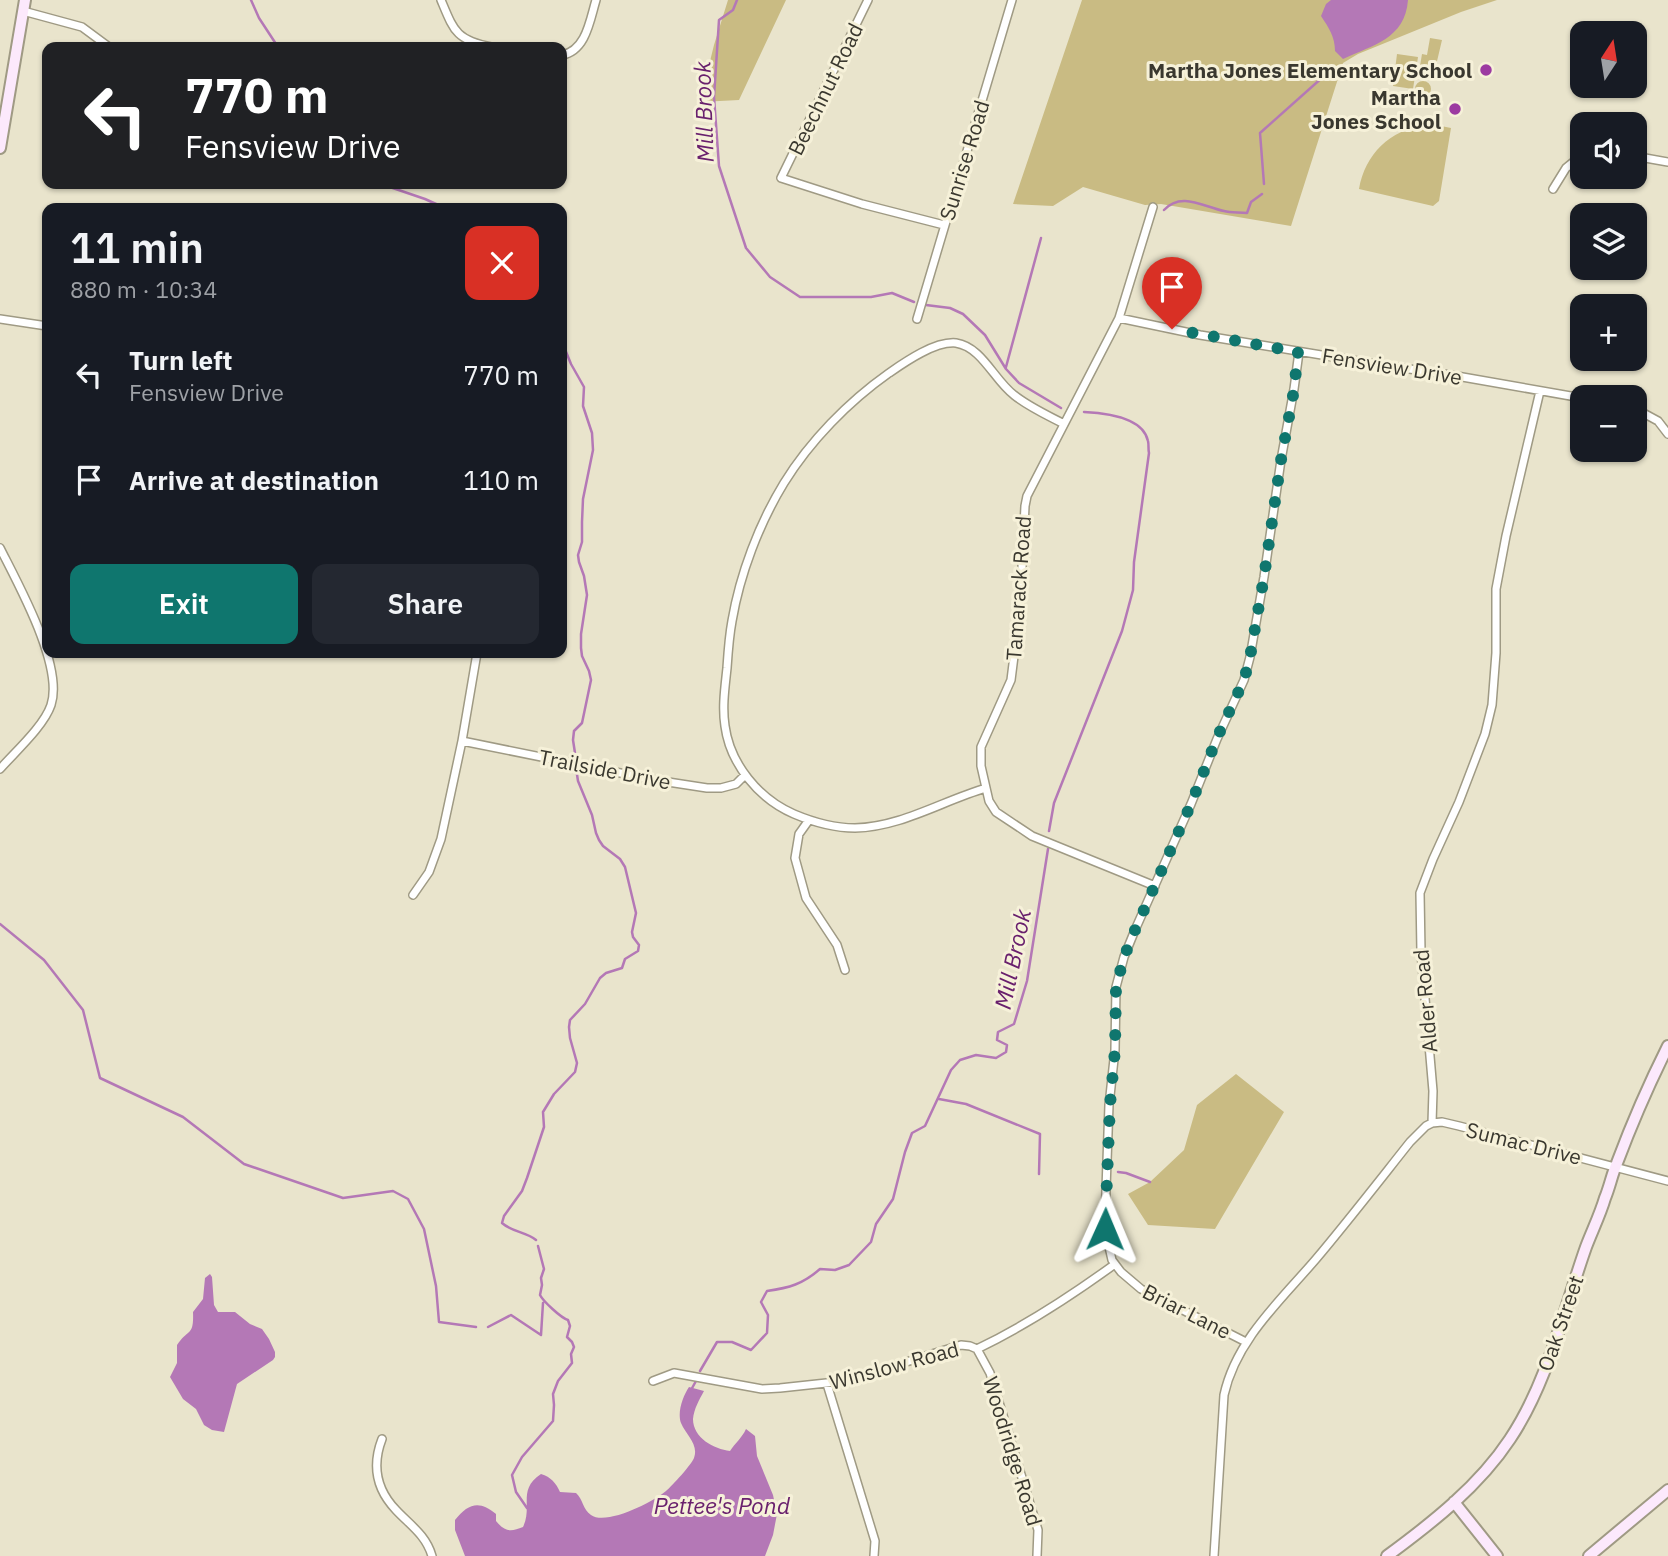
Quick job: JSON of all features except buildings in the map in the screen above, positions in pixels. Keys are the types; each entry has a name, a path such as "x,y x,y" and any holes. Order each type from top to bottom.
{"street":[{"path":"441,0 460,37 472,42"},
{"path":"567,54 578,47 586,33 596,0"},
{"name":"Beechnut Road","path":"868,0 781,178 862,204 944,225"},
{"name":"Sunrise Road","path":"917,319 1012,0"},
{"path":"0,148 24,5 82,27 102,42"},
{"path":"1647,158 1668,162"},
{"path":"1553,189 1570,165"},
{"name":"Tamarack Road","path":"1153,207 1119,318 1027,496 1020,608 1011,680 981,747 981,766 989,801 996,812 1032,836 1155,886"},
{"path":"0,318 42,325"},
{"name":"Fensview Drive","path":"1119,318 1298,352 1451,374 1570,396"},
{"path":"986,788 959,796 926,812 857,828 835,827 809,820 775,805 745,775 734,758 725,728 724,703 732,621 744,571 767,515 802,456 825,430 875,383 904,363 944,344 963,345 974,352 1011,393 1027,405 1064,424"},
{"name":"Briar Lane","path":"1246,1342 1141,1289 1115,1264 1109,1250 1105,1229 1116,987 1124,957 1244,680 1264,577 1298,352"},
{"name":"Alder Road","path":"1432,1123 1433,1091 1421,952 1420,893 1468,779 1490,714 1496,653 1496,589 1540,391"},
{"path":"1647,415 1658,421 1668,434"},
{"path":"0,548 42,639"},
{"path":"0,769 44,719 51,706 54,687 48,658"},
{"path":"413,895 429,872 441,839 476,658"},
{"name":"Trailside Drive","path":"462,741 654,780 708,788 736,784 745,775"},
{"path":"809,820 799,834 795,858 806,898 837,945 845,970"},
{"name":"Oak Street","path":"1387,1556 1454,1502 1489,1467 1529,1409 1543,1377 1615,1166 1668,1046"},
{"path":"1214,1556 1224,1395 1233,1366 1246,1342 1410,1142 1432,1123"},
{"name":"Sumac Drive","path":"1432,1123 1460,1126 1668,1181"},
{"name":"Winslow Road","path":"653,1381 674,1373 762,1389 827,1384 845,1381 961,1345 977,1349 1003,1337 1115,1264"},
{"name":"Woodridge Road","path":"977,1349 990,1373 1038,1530 1037,1556"},
{"path":"827,1384 875,1541 874,1556"},
{"path":"382,1439 376,1468 383,1491 396,1510 425,1538 432,1556"},
{"path":"1589,1556 1668,1490"},
{"path":"1454,1502 1497,1556"}],"shaded area":[{"path":"728,0 786,0 739,100 700,102 714,45"},
{"path":"1082,0 1497,0 1358,54 1343,63 1291,226 1161,204 1145,205 1083,187 1053,206 1013,204"},
{"path":"1430,38 1442,40 1434,74 1419,72 1422,54 1427,55"},
{"path":"1397,54 1418,57 1413,89 1393,86"},
{"path":"1420,81 1426,81 1431,89 1429,95 1420,97 1415,92 1415,86"},
{"path":"1425,125 1451,128 1439,201 1433,206 1359,189 1367,165 1381,146 1401,132"},
{"path":"1236,1074 1284,1112 1215,1229 1148,1225 1128,1194 1150,1182 1184,1150 1197,1105"}],"water":[{"path":"1331,0 1408,0 1406,13 1394,32 1386,39 1343,59 1335,51 1333,37 1321,16 1326,4"},
{"path":"210,1274 214,1305 218,1312 235,1312 250,1324 262,1329 275,1352 273,1360 237,1384 224,1432 204,1425 196,1409 183,1399 170,1377 177,1363 177,1345 191,1329 193,1312 203,1299 205,1278"},
{"name":"Pettee's Pond","path":"689,1387 704,1391 693,1419 700,1437 717,1448 730,1451 746,1429 755,1436 757,1456 773,1495 777,1514 765,1556 465,1556 455,1530 455,1520 460,1514 469,1507 479,1505 496,1514 496,1521 505,1529 523,1527 529,1486 541,1474 553,1481 560,1492 576,1493 588,1513 598,1518 629,1511 666,1491 694,1458 695,1448 680,1419 681,1404"}],"waterway":[{"path":"251,0 275,42"},
{"name":"Mill Brook","path":"737,0 733,10 719,20 714,97 719,166 746,248 770,277 800,297 871,297 892,293 914,302"},
{"path":"1264,184 1260,133 1333,68"},
{"path":"396,189 434,203"},
{"path":"1164,210 1171,204 1185,201 1227,212 1247,213 1251,202 1262,194"},
{"path":"1006,367 1041,238"},
{"name":"Mill Brook","path":"926,305 950,308 963,314 985,335 1006,369 1019,383 1061,408"},
{"path":"567,354 584,387 583,406 592,433 593,450 583,499 582,542 578,555 587,595 581,648 591,680 582,723 574,731 575,753"},
{"name":"Mill Brook","path":"1049,831 1054,803 1122,631 1133,590 1134,562 1149,453 1148,441 1139,426 1122,418 1084,412"},
{"path":"536,1240 502,1223 527,1178 544,1127 543,1112 554,1094 575,1072 577,1063 570,1038 570,1020 585,1004 600,978 622,968 625,959 638,951 639,945 632,932 636,913 625,867 599,840 576,768"},
{"name":"Mill Brook","path":"700,1371 717,1342 732,1342 751,1350 767,1333 768,1315 761,1302 767,1291 795,1284 820,1269 835,1270 849,1265 871,1242 876,1224 893,1199 912,1133 925,1126 951,1070 960,1060 976,1055 996,1058 1006,1052 1007,1045 997,1040 998,1032 1014,1024 1027,981 1048,849"},
{"path":"0,924 44,960 83,1010 100,1078 183,1117 244,1164 343,1198 393,1191 408,1199 424,1229 436,1286 439,1322 476,1327"},
{"path":"939,1099 966,1104 1040,1134 1039,1174"},
{"path":"1118,1172 1150,1182"},
{"path":"527,1508 516,1492 512,1475 522,1457 553,1421 553,1394 558,1381 572,1363 571,1354 574,1347 567,1337 570,1326 568,1320 552,1309 540,1295 544,1269 538,1246"},
{"path":"488,1327 511,1315 541,1335 543,1303"},
{"name":"Mill Brook","path":"691,1390 696,1381"}],"place":[{"name":"Martha Jones Elementary School","path":"1486,70"},
{"name":"Martha Jones School","path":"1455,109"}],"route":[{"path":"1105,1229 1116,987 1124,957 1150,894 1244,680 1264,577 1298,352 1172,329"}]}
